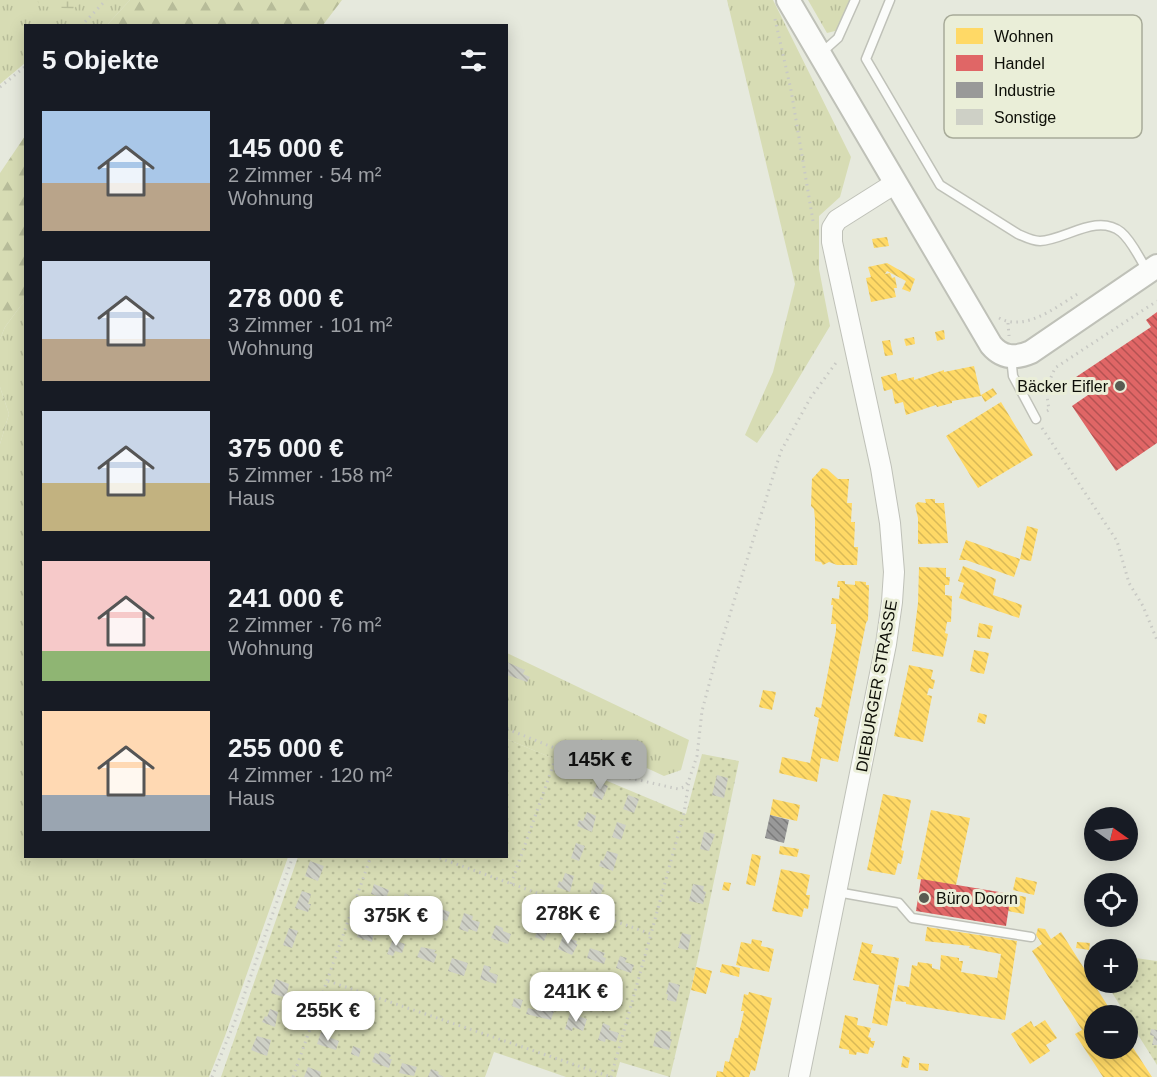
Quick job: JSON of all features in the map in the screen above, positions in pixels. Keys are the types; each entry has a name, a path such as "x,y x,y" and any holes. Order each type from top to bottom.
{"main road":[{"path":"781,8 820,54 894,184 991,345 1000,353 1011,357 1023,356 1036,349 1152,269"}],"street":[{"path":"832,228 837,220 894,184"},
{"name":"DIEBURGER STRASSE","path":"799,1077 886,644 894,572 886,499 832,242 832,228"}],"lane":[{"path":"820,54 838,38 855,0"},
{"path":"890,0 866,59 940,185 1018,234 1031,239 1047,240 1099,226 1114,228 1122,232 1152,269"},
{"path":"1011,357 1013,376 1036,419"},
{"path":"836,892 899,903 912,918 1031,937"}],"path":[{"path":"83,24 106,0"},
{"path":"781,8 791,90 813,221 832,228"},
{"path":"0,87 24,68"},
{"path":"1008,323 1031,320 1088,287"},
{"path":"1157,301 1055,368 1046,389 1049,410 1036,419 1117,541 1129,583 1143,606 1157,640"},
{"path":"328,981 611,1077 684,813 689,780 697,756 702,711 715,662 781,451 811,397 837,361 857,355"},
{"path":"508,729 600,766 616,775 678,789 684,787 689,780"},
{"path":"511,884 554,763"},
{"path":"212,1077 235,1021 292,858"},
{"path":"293,1077 370,858"},
{"path":"440,858 651,934"}],"green space":[{"path":"0,0 130,0 108,24 24,24 24,64 0,84"},
{"path":"37,0 84,0 73,9 40,6"},
{"path":"130,0 342,0 324,24 108,24"},
{"path":"727,0 773,0 851,157 840,197 819,216 819,269 830,326 757,443 745,435 773,372 795,284"},
{"path":"808,0 850,0 839,30 827,33"},
{"path":"24,137 24,301 5,327 0,339 0,173"},
{"path":"24,301 24,858 288,858 209,1077 0,1076 0,444 9,414 0,387 0,339 5,327"},
{"path":"0,387 9,414 0,444"},
{"path":"508,653 689,740 681,770 664,776 612,752 602,779 508,739"},
{"path":"508,739 686,814 702,754 739,761 696,967 670,1077 620,1062 616,1077 566,1077 494,1052 485,1077 221,1077 298,858 508,858"},
{"path":"1138,958 1157,961 1157,1065 1138,1035 1138,1005 1120,1005 1112,993 1138,993"}],"building: Wohnen":[{"path":"887,237 889,246 874,248 872,239"},
{"path":"887,263 915,279 910,292 902,289 906,281 887,271 885,274 890,273 892,278 895,277 896,297 871,302 866,278 871,277 868,267"},
{"path":"944,330 945,339 937,341 935,332"},
{"path":"914,337 915,344 906,346 904,339"},
{"path":"890,340 893,355 885,356 882,341"},
{"path":"974,366 981,396 952,401 952,403 937,407 936,405 906,415 903,402 895,404 892,389 884,391 881,377 896,373 898,381 914,377 914,380 944,370 944,372"},
{"path":"993,388 997,394 985,402 981,395"},
{"path":"1001,402 1033,455 978,488 946,436"},
{"path":"822,468 827,469 838,479 849,479 847,503 852,503 851,522 855,522 854,547 858,547 857,565 837,565 829,562 823,565 815,561 815,519 814,509 811,506 812,479"},
{"path":"925,499 935,499 935,503 944,503 948,543 918,544 918,518 915,505 918,502 926,503"},
{"path":"1027,526 1038,529 1031,561 1020,559"},
{"path":"966,540 1020,559 1014,577 966,560 959,560"},
{"path":"963,566 996,579 993,595 1022,605 1019,618 959,598 964,583 958,581"},
{"path":"919,567 946,568 946,577 950,577 949,585 945,585 945,595 952,596 951,622 947,622 945,633 948,634 943,657 912,651 918,603"},
{"path":"838,581 855,585 855,581 866,582 866,585 869,585 868,620 838,762 821,758 817,782 779,773 782,757 810,763 819,718 814,716 816,707 821,708 836,631 836,624 831,624 833,605 831,605 832,598 839,599"},
{"path":"979,623 993,626 990,639 977,637"},
{"path":"974,650 989,653 984,674 970,671"},
{"path":"909,665 933,670 931,679 935,680 933,689 929,688 927,695 932,696 923,742 894,736"},
{"path":"763,690 776,692 772,710 759,707"},
{"path":"979,713 987,715 985,724 977,722"},
{"path":"883,794 911,800 901,850 904,851 895,875 867,870"},
{"path":"773,799 800,805 797,821 770,815"},
{"path":"931,810 970,818 956,885 917,879"},
{"path":"780,846 799,849 797,857 779,854"},
{"path":"752,854 761,856 755,886 746,884"},
{"path":"781,869 810,875 806,895 810,895 808,909 804,908 802,917 772,911"},
{"path":"1016,877 1037,882 1034,895 1013,890"},
{"path":"724,882 731,883 729,891 722,890"},
{"path":"1011,894 1026,897 1024,914 1008,911"},
{"path":"927,927 1017,941 1005,1020 895,1001 898,985 909,987 912,965 917,966 918,962 932,964 932,968 940,970 941,955 959,958 959,961 963,961 961,972 997,978 1001,954 969,948 970,946 925,941"},
{"path":"1038,928 1045,929 1051,939 1061,932 1084,968 1084,993 1100,993 1107,1005 1084,1005 1084,1048 1075,1034 1082,1030 1032,951 1042,944 1036,935"},
{"path":"752,939 762,941 761,946 774,949 769,972 736,965 741,942 751,944"},
{"path":"862,942 873,945 871,953 899,958 887,1026 872,1023 879,985 853,980"},
{"path":"1077,942 1084,943 1084,949 1076,948"},
{"path":"722,964 740,968 739,977 720,972"},
{"path":"696,967 712,971 706,994 691,990"},
{"path":"749,992 772,998 755,1071 751,1070 749,1077 716,1077 717,1071 723,1072 725,1061 729,1062 735,1038 738,1038 744,1011 741,1011 744,994 748,995"},
{"path":"845,1015 858,1018 857,1025 871,1028 868,1037 871,1041 875,1041 868,1054 857,1052 856,1055 849,1054 849,1050 839,1048"},
{"path":"1045,1020 1057,1038 1046,1045 1050,1051 1030,1064 1011,1034 1031,1021 1034,1027"},
{"path":"1138,1055 1152,1077 1103,1077 1091,1059 1138,1059"},
{"path":"903,1056 910,1058 908,1068 901,1067"},
{"path":"919,1063 929,1064 928,1071 919,1070"}],"building: Handel":[{"name":"Bäcker Eifler","path":"1157,312 1157,443 1116,471 1072,406 1088,395 1076,377 1151,327 1146,320"},
{"path":"921,879 1011,894 1006,926 916,911"}],"building: Industrie":[{"path":"770,815 789,820 784,843 765,838"}],"building: Sonstige":[{"path":"508,662 525,670 523,674 530,677 527,682 508,675"},
{"path":"717,775 728,778 724,798 712,795"},
{"path":"598,782 608,786 602,800 592,796"},
{"path":"628,795 639,799 634,813 623,809"},
{"path":"587,812 596,816 592,832 577,826 579,820 583,821"},
{"path":"617,822 626,825 621,840 612,837"},
{"path":"704,832 715,834 709,851 700,849"},
{"path":"576,843 585,846 579,861 571,858"},
{"path":"607,851 618,854 613,871 599,866"},
{"path":"310,861 324,866 318,881 305,876"},
{"path":"565,873 574,876 570,892 557,887 559,881 562,882"},
{"path":"594,882 604,885 601,900 590,896"},
{"path":"374,884 389,890 386,899 371,894"},
{"path":"693,884 704,886 703,891 706,892 703,904 689,901"},
{"path":"302,891 311,894 308,912 295,908"},
{"path":"405,893 420,902 417,910 407,906 406,909 400,907"},
{"path":"436,904 442,906 441,909 450,912 447,921 432,916"},
{"path":"464,913 473,916 472,920 480,922 477,932 459,929"},
{"path":"496,925 511,934 508,944 491,938"},
{"path":"289,928 298,931 292,948 283,945"},
{"path":"360,928 374,933 372,942 357,937"},
{"path":"538,929 548,932 544,941 535,937"},
{"path":"682,933 691,935 688,950 678,948"},
{"path":"394,936 400,938 399,942 405,944 402,953 395,951 393,956 387,954"},
{"path":"563,936 577,941 576,944 578,944 572,955 558,949"},
{"path":"421,947 436,950 434,963 417,957"},
{"path":"590,948 605,953 604,964 587,958"},
{"path":"620,956 627,958 625,962 634,965 631,973 616,968"},
{"path":"452,958 468,963 464,976 448,971"},
{"path":"484,965 491,967 489,972 498,975 496,984 480,979"},
{"path":"276,979 289,984 286,998 271,993"},
{"path":"669,982 680,985 676,1002 667,1000"},
{"path":"514,998 523,1000 520,1009 512,1006"},
{"path":"539,1001 553,1006 551,1020 526,1014 528,1008 536,1010"},
{"path":"270,1009 278,1012 275,1027 262,1022"},
{"path":"570,1013 587,1019 583,1031 573,1027 572,1031 565,1029"},
{"path":"603,1023 610,1026 609,1030 619,1033 616,1042 606,1039 605,1042 598,1040"},
{"path":"1151,1029 1157,1030 1157,1045 1152,1045 1154,1036 1150,1035"},
{"path":"661,1030 671,1032 669,1050 653,1046 656,1033"},
{"path":"321,1032 339,1041 336,1050 317,1044"},
{"path":"257,1036 271,1040 267,1056 251,1050"},
{"path":"353,1046 361,1049 359,1057 351,1054"},
{"path":"380,1051 391,1055 389,1068 372,1062 375,1053 379,1054"},
{"path":"402,1063 417,1067 414,1076 399,1073"},
{"path":"308,1067 321,1072 320,1077 304,1077"},
{"path":"431,1069 439,1072 438,1074 444,1077 428,1077"}],"place":[{"name":"Bäcker Eifler","path":"1120,386"},
{"name":"Büro Doorn","path":"924,898"}]}
